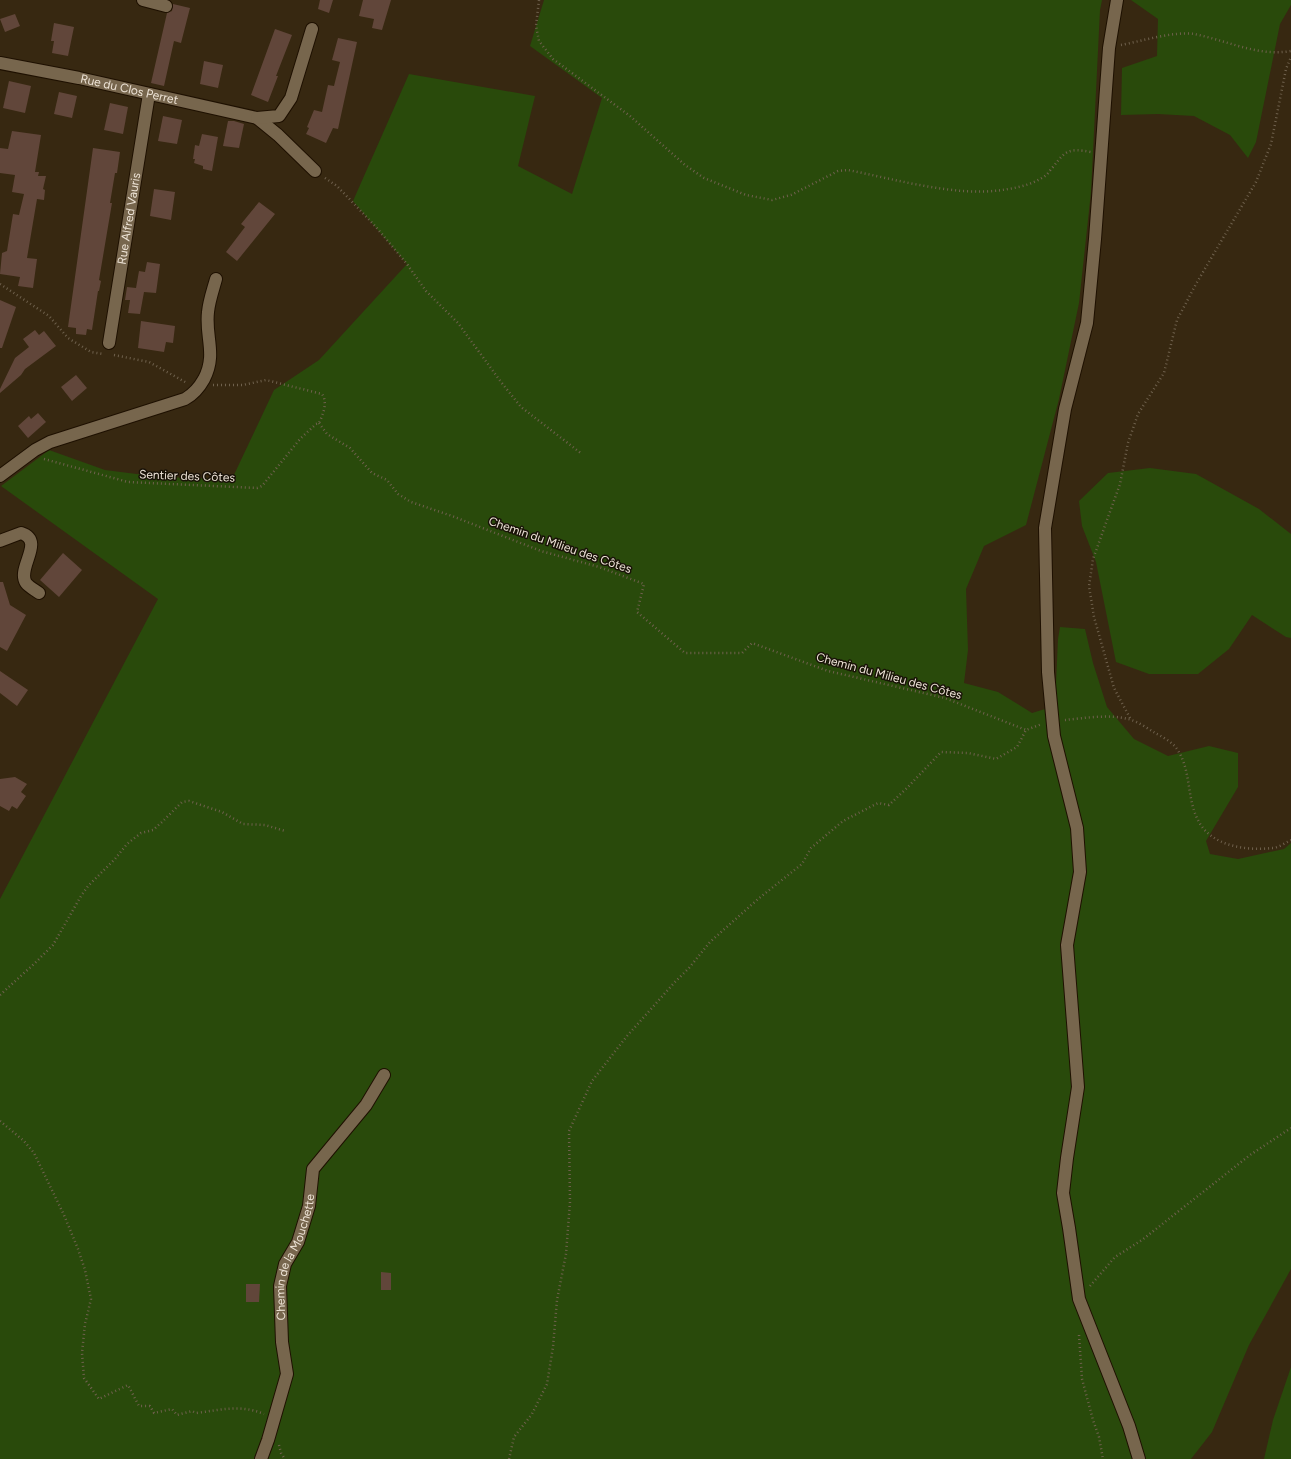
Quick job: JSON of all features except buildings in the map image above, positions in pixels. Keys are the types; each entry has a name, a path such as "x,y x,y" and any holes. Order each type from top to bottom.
{"street":[{"path":"143,0 166,6"},
{"path":"1117,0 1109,48 1087,323 1065,409 1046,528 1048,672 1054,736 1077,828 1080,872 1067,945 1078,1087 1063,1193 1078,1298 1129,1426 1138,1459"},
{"name":"Rue du Clos Perret","path":"0,63 79,78 257,118 279,116 290,98 312,29"},
{"name":"Rue Alfred Vauris","path":"109,343 149,94"},
{"name":"Rue du Clos Perret","path":"257,118 278,135 315,171"},
{"path":"0,476 29,454 50,442 186,399 192,395 200,385 211,362 208,313 216,279"},
{"path":"0,541 21,533 29,537 31,549 24,578 29,586 39,593"},
{"name":"Chemin de la Mouchette","path":"261,1459 287,1374 282,1342 280,1286 285,1264 298,1242 309,1206 313,1169 366,1105 384,1075"}],"path":[{"path":"539,0 536,26 539,41 553,59 630,116 685,165 704,178 746,195 772,200 791,195 838,171 848,170 934,187 977,192 1001,190 1039,180 1046,176 1063,155 1075,149 1101,154"},
{"path":"1109,48 1180,33 1194,34 1264,52 1278,53 1291,51"},
{"path":"1130,719 1114,688 1094,617 1089,586 1092,559 1120,484 1128,443 1138,414 1164,373 1177,320 1196,284 1256,182 1266,157 1271,144 1286,69 1291,57"},
{"path":"315,171 338,186 376,227 407,264 426,291 458,323 501,382 522,407 582,454"},
{"path":"0,284 49,316 68,338 91,352 149,362 189,384 242,385 266,380 322,394 325,402 319,423"},
{"name":"Sentier des Côtes","path":"29,454 128,482 257,488 262,486 300,439 319,423"},
{"name":"Chemin du Milieu des Côtes","path":"319,423 326,434 350,448 372,473 390,483 398,494 404,499 541,551 599,567 644,584 637,612 685,653 742,653 752,642 828,670 945,698 1026,730"},
{"path":"509,1459 514,1438 532,1414 547,1384 553,1347 557,1300 566,1254 570,1202 569,1131 592,1080 627,1036 674,982 689,968 710,942 758,898 802,864 811,848 843,821 878,803 888,805 907,788 941,752 968,753 996,759 1017,747 1026,730 1053,720 1118,716 1130,719 1167,740 1177,749 1188,772 1192,801 1199,822 1208,834 1227,844 1242,849 1273,848 1291,840"},
{"path":"0,995 53,945 88,886 115,859 127,844 141,833 153,830 182,802 189,802 222,812 243,824 265,825 285,830"},
{"path":"0,1121 24,1141 34,1153 67,1221 78,1249 85,1270 91,1299 85,1324 82,1353 84,1378 99,1399 128,1385 139,1406 150,1406 154,1413 172,1409 177,1415 192,1411 196,1413 236,1408 256,1411 274,1419"},
{"path":"1078,1298 1115,1257 1142,1240 1250,1155 1291,1128"},
{"path":"1078,1332 1082,1379 1099,1437 1103,1459"}],"green space":[{"path":"544,0 1102,0 1100,10 1091,192 1079,303 1059,399 1026,525 984,546 966,589 968,650 964,683 998,692 1032,713 1055,706 1058,639 1060,627 1085,629 1093,663 1107,707 1134,739 1168,756 1209,746 1238,753 1238,787 1206,841 1210,854 1238,859 1284,849 1291,843 1291,1269 1249,1345 1212,1432 1191,1459 0,1459 0,899 158,599 1,486 49,450 105,470 160,477 232,479 274,390 319,360 407,264 353,201 409,74 535,96 518,166 572,194 602,98 530,46"},
{"path":"1131,0 1291,0 1291,5 1280,24 1256,142 1248,158 1230,135 1194,116 1158,114 1121,115 1122,68 1157,56 1158,19"},
{"path":"1150,468 1196,474 1259,509 1291,534 1291,638 1286,637 1252,615 1229,649 1198,674 1149,674 1116,662 1096,562 1082,526 1079,501 1108,473"},
{"path":"1291,1367 1291,1459 1264,1459 1273,1420"}]}
